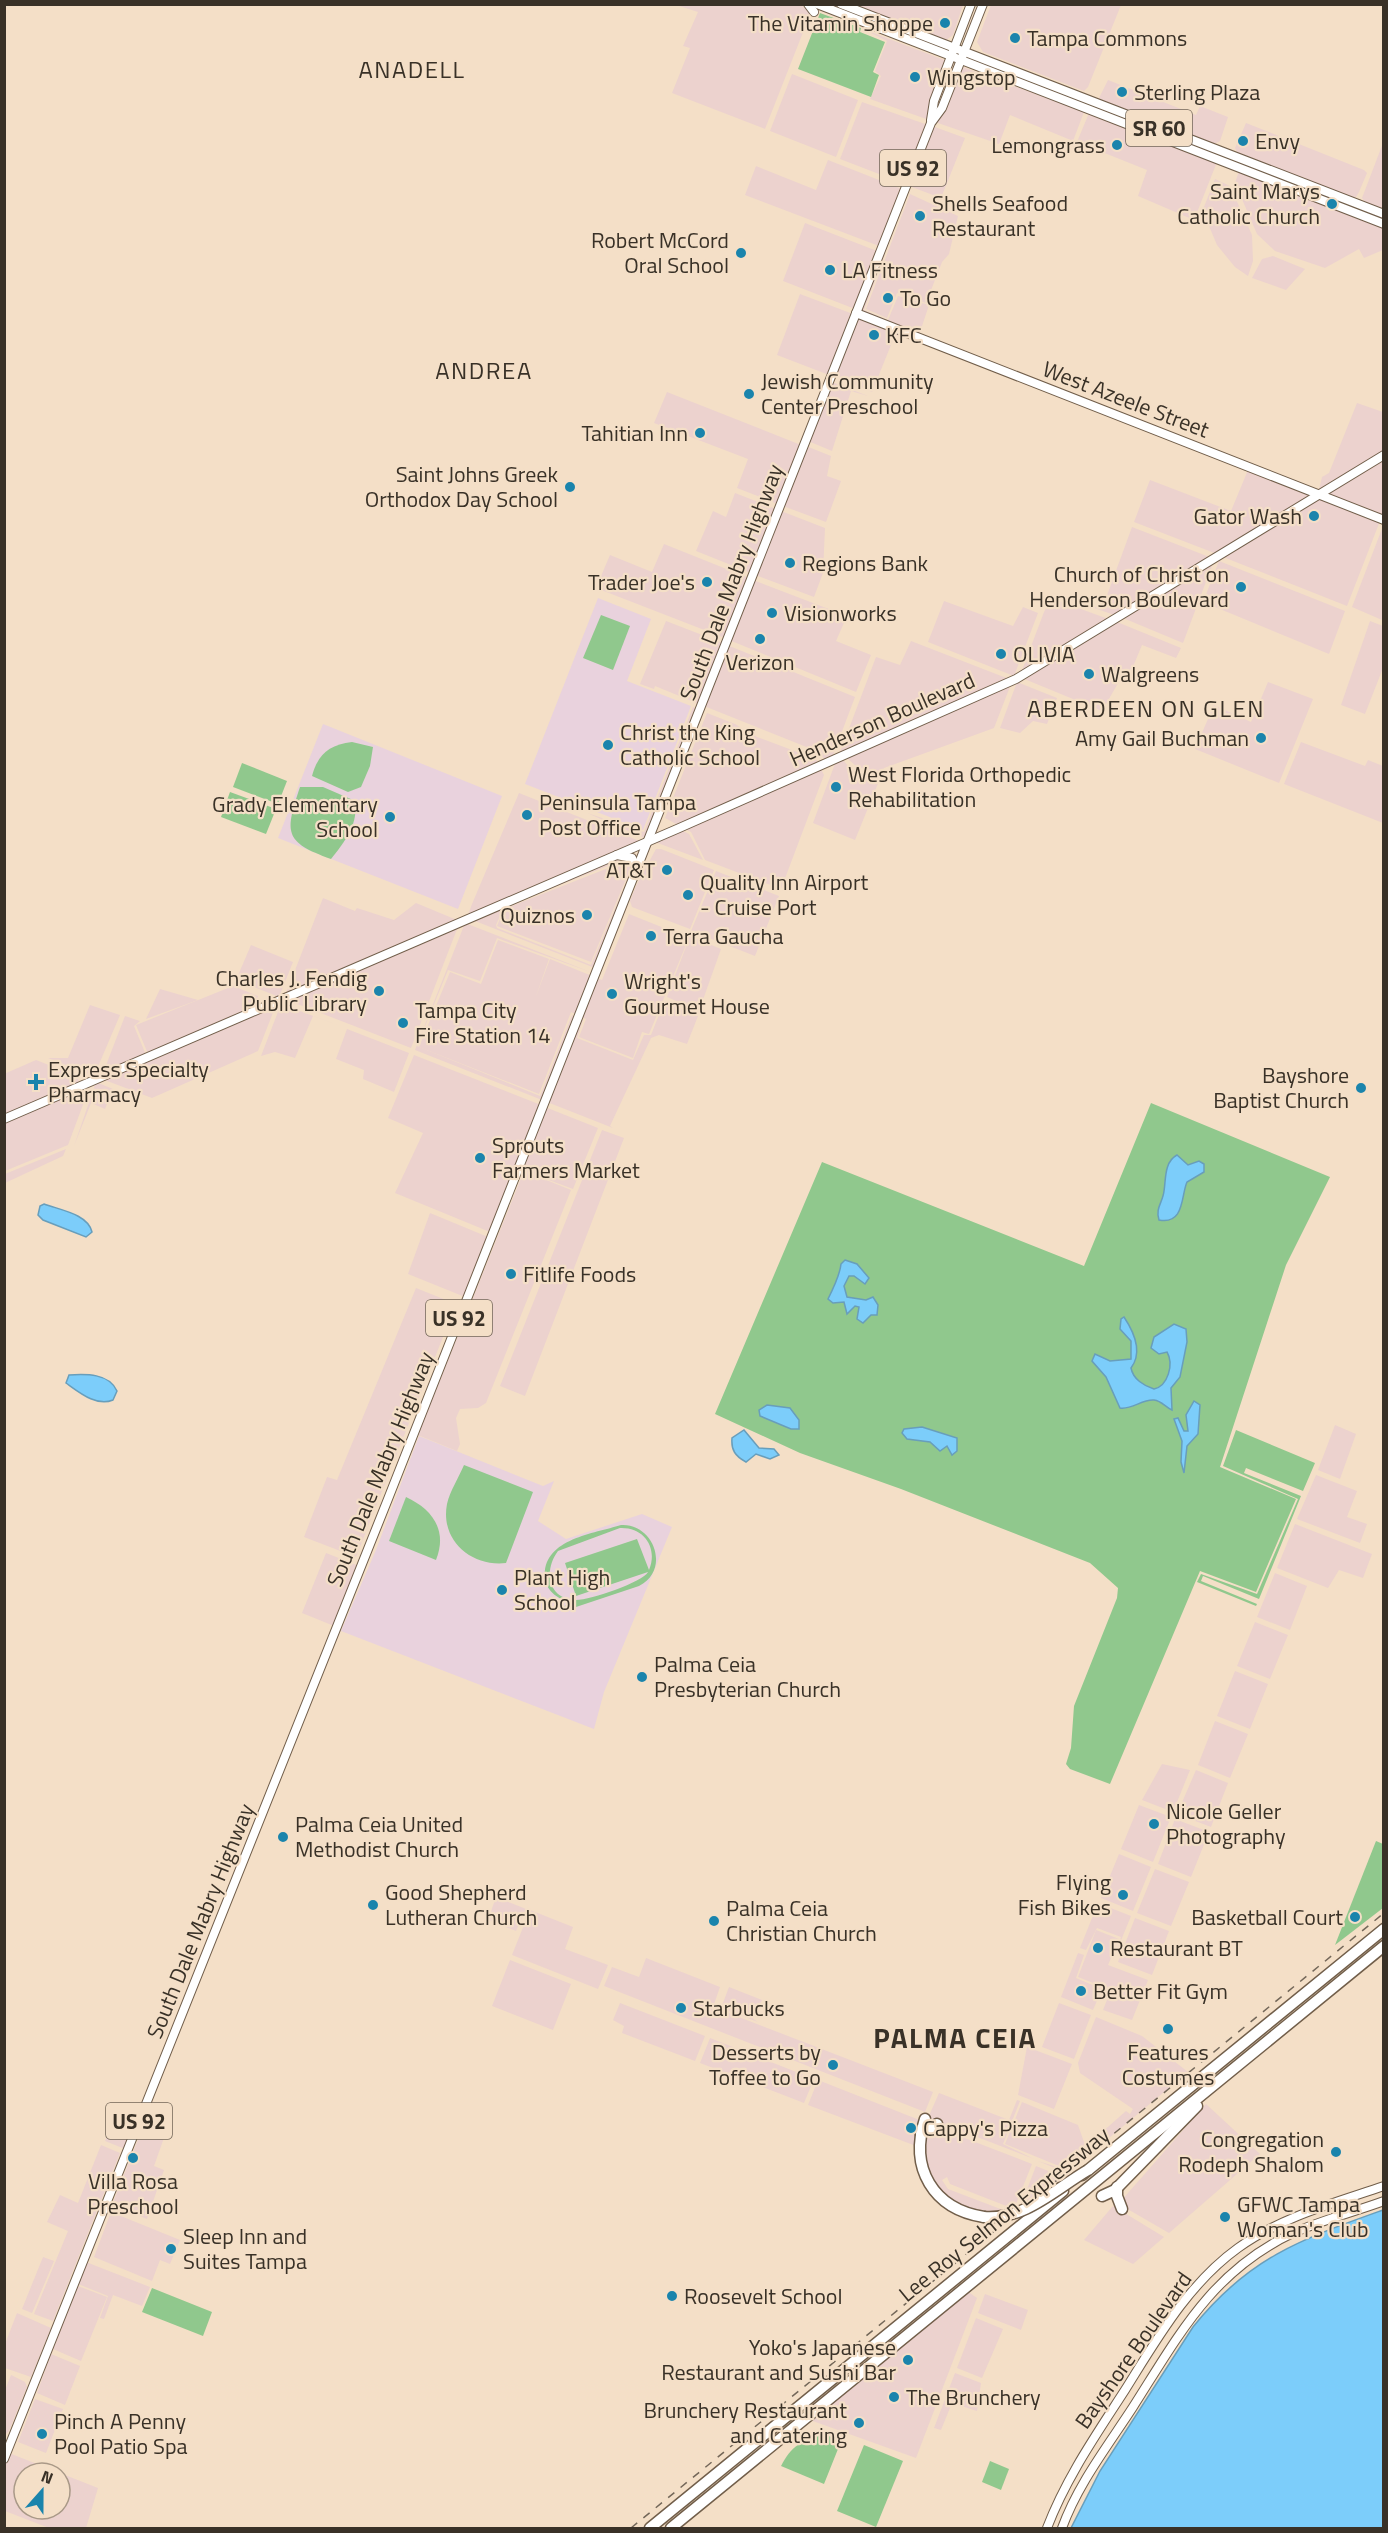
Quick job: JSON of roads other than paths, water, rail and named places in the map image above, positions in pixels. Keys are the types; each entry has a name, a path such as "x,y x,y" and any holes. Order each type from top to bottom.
{"highway":[{"name":"Lee Roy Selmon Expressway","path":"650,2529 1383,1929"},
{"name":"Lee Roy Selmon Expressway","path":"671,2529 1383,1946"},
{"path":"1102,2196 1117,2187 1237,2066"},
{"path":"925,2119 920,2137 922,2166 935,2192 960,2211 984,2217 1005,2217 1024,2211 1091,2168"},
{"path":"920,2137 927,2128 937,2124"},
{"path":"1117,2187 1116,2196 1122,2209"}],"main road":[{"name":"SR 60","path":"841,4 1045,94 1383,224"},
{"name":"US 92","path":"957,55 971,4"},
{"name":"US 92","path":"957,55 983,4"},
{"name":"SR 60","path":"813,7 1095,103 1383,214"},
{"name":"South Dale Mabry Highway","path":"4,2459 649,841 931,123 934,101 957,55"},
{"path":"1045,94 1055,93 1081,103 1095,103"},
{"path":"1087,110 1097,108 1124,119 1134,118"},
{"name":"West Azeele Street","path":"856,313 1383,520"},
{"name":"Henderson Boulevard","path":"4,1119 677,830 1016,679 1383,455"},
{"path":"659,813 665,825 677,830"},
{"path":"617,855 632,858 637,870"},
{"name":"Bayshore Boulevard","path":"1047,2529 1065,2485 1083,2454 1164,2329 1207,2274 1236,2250 1266,2231 1301,2214 1383,2186"},
{"name":"Bayshore Boulevard","path":"1062,2529 1090,2472 1202,2301 1227,2276 1254,2255 1289,2235 1383,2201"}],"water":[{"path":"1177,1155 1188,1165 1199,1161 1204,1164 1204,1172 1187,1182 1178,1214 1174,1218 1159,1220 1158,1212 1168,1166"},
{"path":"44,1204 79,1217 85,1221 92,1232 86,1237 43,1220 38,1215 40,1206"},
{"path":"845,1260 857,1264 869,1278 865,1284 854,1276 849,1276 844,1286 847,1297 866,1300 873,1297 878,1305 877,1315 871,1315 863,1323 857,1319 859,1307 855,1306 847,1314 844,1302 833,1303 828,1299 841,1264"},
{"path":"1124,1317 1136,1342 1137,1349 1135,1362 1131,1368 1132,1372 1140,1382 1154,1389 1163,1384 1166,1379 1170,1362 1167,1352 1159,1354 1151,1348 1154,1337 1174,1324 1186,1329 1187,1342 1180,1377 1171,1388 1172,1410 1154,1400 1120,1408 1106,1377 1092,1361 1095,1354 1110,1361 1131,1359 1131,1341 1120,1329 1121,1319"},
{"path":"69,1375 90,1375 109,1381 117,1391 113,1400 101,1402 83,1395 66,1383"},
{"path":"1194,1401 1200,1405 1198,1434 1187,1446 1184,1473 1181,1462 1182,1441 1174,1419 1178,1418 1184,1431 1188,1431 1186,1415"},
{"path":"767,1405 790,1408 799,1420 799,1429 791,1429 760,1416 759,1410"},
{"path":"922,1427 957,1438 957,1451 952,1455 947,1446 940,1451 930,1442 907,1439 902,1433 904,1429"},
{"path":"744,1430 759,1448 774,1449 779,1455 770,1459 756,1454 746,1462 742,1460 733,1449 732,1438"},
{"path":"1383,2210 1383,2528 1071,2528 1100,2471 1193,2327 1214,2303 1235,2283 1279,2253 1302,2241"}],"railway":[{"path":"631,2528 1384,1913"}],"place":[{"name":"The Vitamin Shoppe","path":"945,23"},
{"name":"Tampa Commons","path":"1015,38"},
{"name":"Wingstop","path":"915,77"},
{"name":"Sterling Plaza","path":"1122,92"},
{"name":"Envy","path":"1243,141"},
{"name":"Lemongrass","path":"1117,145"},
{"name":"Saint Marys Catholic Church","path":"1332,204"},
{"name":"Shells Seafood Restaurant","path":"920,216"},
{"name":"Robert McCord Oral School","path":"741,253"},
{"name":"LA Fitness","path":"830,270"},
{"name":"To Go","path":"888,298"},
{"name":"KFC","path":"874,335"},
{"name":"Jewish Community Center Preschool","path":"749,394"},
{"name":"Tahitian Inn","path":"700,433"},
{"name":"Saint Johns Greek Orthodox Day School","path":"570,487"},
{"name":"Gator Wash","path":"1314,516"},
{"name":"Regions Bank","path":"790,563"},
{"name":"Trader Joe's","path":"707,582"},
{"name":"Church of Christ on Henderson Boulevard","path":"1241,587"},
{"name":"Visionworks","path":"772,613"},
{"name":"Verizon","path":"760,639"},
{"name":"OLIVIA","path":"1001,654"},
{"name":"Walgreens","path":"1089,674"},
{"name":"Amy Gail Buchman","path":"1261,738"},
{"name":"Christ the King Catholic School","path":"608,745"},
{"name":"West Florida Orthopedic Rehabilitation","path":"836,787"},
{"name":"Peninsula Tampa Post Office","path":"527,815"},
{"name":"Grady Elementary School","path":"390,817"},
{"name":"AT&T","path":"667,870"},
{"name":"Quality Inn Airport - Cruise Port","path":"688,895"},
{"name":"Quiznos","path":"587,915"},
{"name":"Terra Gaucha","path":"651,936"},
{"name":"Charles J. Fendig Public Library","path":"379,991"},
{"name":"Wright's Gourmet House","path":"612,994"},
{"name":"Tampa City Fire Station 14","path":"403,1023"},
{"name":"Express Specialty Pharmacy","path":"36,1082"},
{"name":"Bayshore Baptist Church","path":"1361,1088"},
{"name":"Sprouts Farmers Market","path":"480,1158"},
{"name":"Fitlife Foods","path":"511,1274"},
{"name":"Plant High School","path":"502,1590"},
{"name":"Palma Ceia Presbyterian Church","path":"642,1677"},
{"name":"Nicole Geller Photography","path":"1154,1824"},
{"name":"Palma Ceia United Methodist Church","path":"283,1837"},
{"name":"Flying Fish Bikes","path":"1123,1895"},
{"name":"Good Shepherd Lutheran Church","path":"373,1905"},
{"name":"Basketball Court","path":"1355,1917"},
{"name":"Palma Ceia Christian Church","path":"714,1921"},
{"name":"Restaurant BT","path":"1098,1948"},
{"name":"Better Fit Gym","path":"1081,1991"},
{"name":"Starbucks","path":"681,2008"},
{"name":"Features Costumes","path":"1168,2029"},
{"name":"Desserts by Toffee to Go","path":"833,2065"},
{"name":"Cappy's Pizza","path":"911,2128"},
{"name":"Congregation Rodeph Shalom","path":"1336,2152"},
{"name":"Villa Rosa Preschool","path":"133,2158"},
{"name":"GFWC Tampa Woman's Club","path":"1225,2217"},
{"name":"Sleep Inn and Suites Tampa","path":"171,2249"},
{"name":"Roosevelt School","path":"672,2296"},
{"name":"Yoko's Japanese Restaurant and Sushi Bar","path":"908,2360"},
{"name":"The Brunchery","path":"894,2397"},
{"name":"Brunchery Restaurant and Catering","path":"859,2423"},
{"name":"Pinch A Penny Pool Patio Spa","path":"42,2434"}],"district":[{"name":"ANADELL","path":"412,69"},
{"name":"ANDREA","path":"484,370"},
{"name":"ABERDEEN ON GLEN","path":"1146,708"},
{"name":"PALMA CEIA","path":"955,2037"}]}
